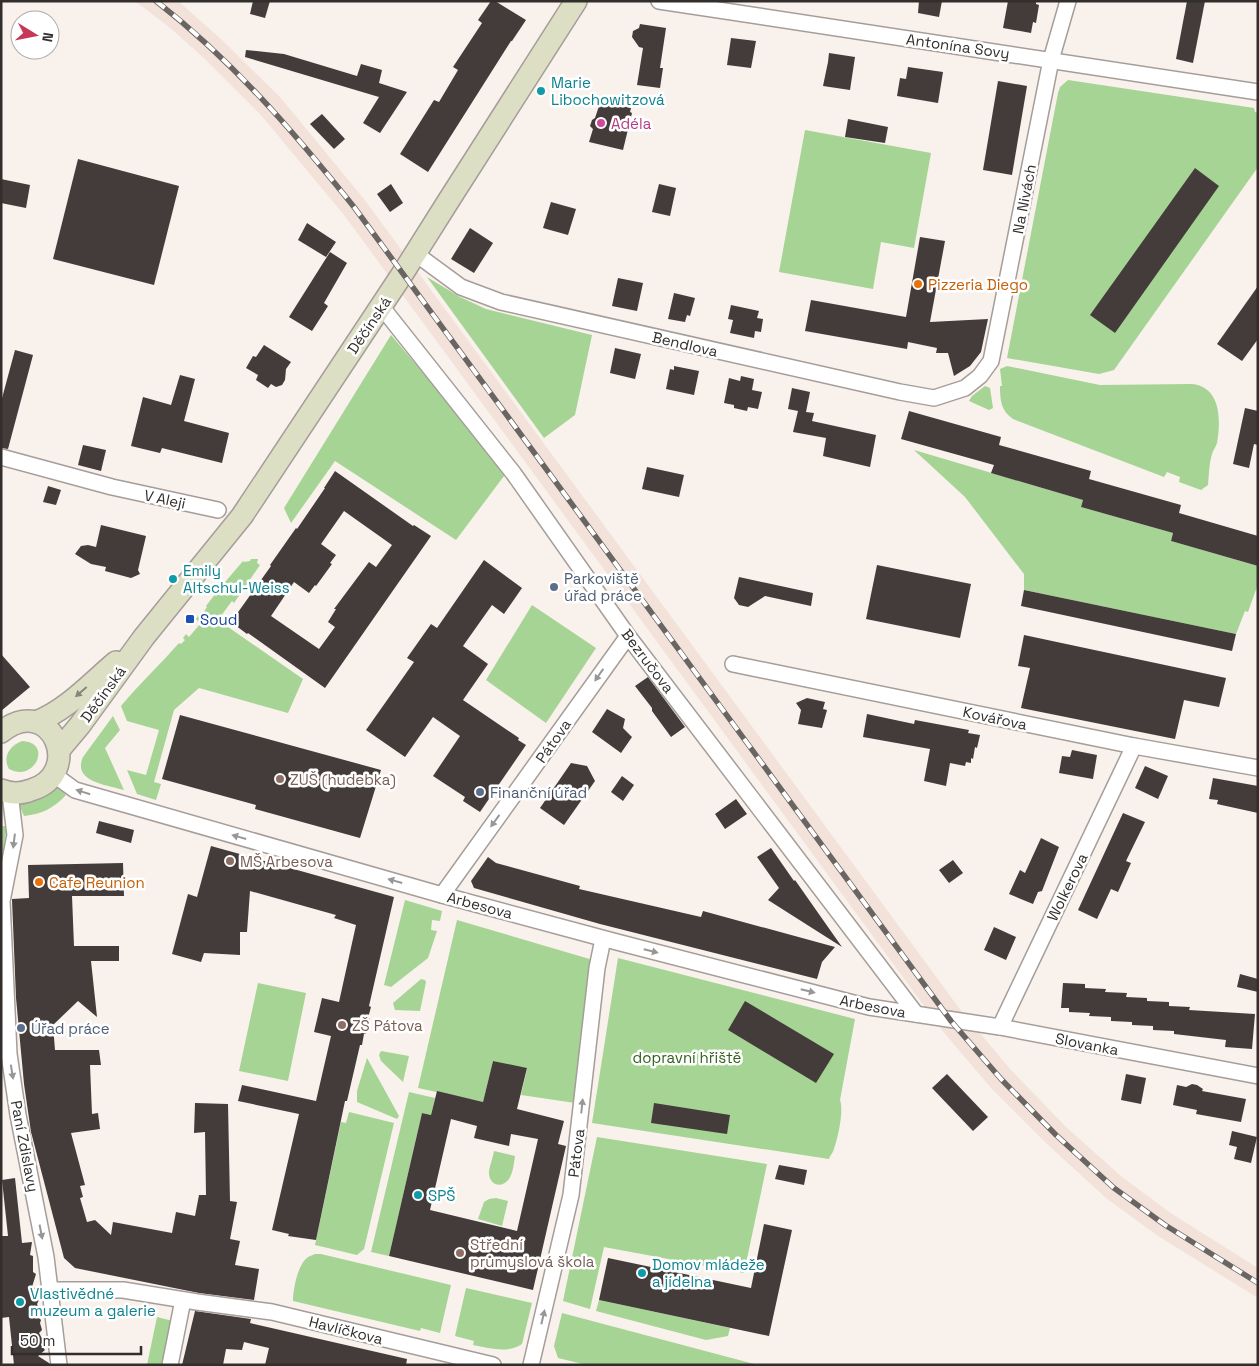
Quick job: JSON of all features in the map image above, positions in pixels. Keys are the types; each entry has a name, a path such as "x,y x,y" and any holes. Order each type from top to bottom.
{"main road":[{"name":"Děčínská","path":"53,774 58,761 59,750 80,725 144,637 242,516 416,254 454,191 576,1"},
{"name":"Děčínská","path":"4,726 36,722 50,717 144,637"},
{"path":"36,722 53,735 58,742 59,750"},
{"path":"4,791 18,793 36,789 53,774"}],"street":[{"name":"Antonína Sovy","path":"659,1 1258,92"},
{"name":"Na Nivách","path":"965,388 980,376 991,360 1051,60 1068,1"},
{"name":"Bendlova","path":"416,254 462,287 501,302 900,392 934,398 965,388"},
{"name":"Bezručova","path":"381,306 514,474 628,636 916,1014"},
{"name":"V Aleji","path":"1,457 112,487 218,510"},
{"name":"Pátova","path":"442,895 628,636"},
{"name":"Kovářova","path":"733,664 1134,746 1258,768"},
{"name":"Wolkerova","path":"1000,1027 1134,746"},
{"name":"Arbesova","path":"53,774 75,790 442,895 603,939 870,1007 916,1014"},
{"name":"Paní Zdislavy","path":"4,791 16,836 2,901 9,1054 18,1115 46,1257 59,1365"},
{"name":"Pátova","path":"531,1365 570,1194 596,968 603,939"},
{"name":"Slovanka","path":"916,1014 1000,1027 1258,1076"},
{"name":"Havlíčkova","path":"51,1290 123,1290 272,1312 493,1365"},
{"path":"170,1365 190,1301"}],"shaded area":[{"path":"135,1 178,1 222,40 280,97 364,199 962,1012 1011,1070 1065,1126 1122,1177 1172,1214 1258,1268 1258,1298 1158,1236 1106,1198 1047,1144 991,1088 941,1029 344,215 261,115 205,59 169,27"}],"green space":[{"path":"1068,80 1254,108 1255,112 1258,113 1258,167 1114,370 1099,374 1007,358 1058,93 1060,87"},
{"path":"805,130 931,153 914,248 881,242 873,289 779,272"},
{"path":"427,277 460,297 486,309 592,335 575,415 544,438"},
{"path":"391,335 507,472 456,540 335,461 291,523 284,508"},
{"path":"1007,366 1100,385 1192,384 1202,386 1214,398 1219,424 1217,443 1211,458 1208,485 1201,490 1179,482 1180,477 1167,472 1164,477 1013,419 1004,409 1000,396 1000,386 1002,386 1000,369"},
{"path":"985,386 990,388 993,408 989,410 969,401 972,396"},
{"path":"914,450 1083,500 1081,507 1173,533 1171,541 1258,566 1258,584 1248,612 1245,611 1236,634 1024,590 1024,574 965,497"},
{"path":"251,559 258,559 257,563 260,565 234,603 232,601 218,620 303,679 288,713 199,688 174,710 154,782 161,784 156,800 137,794 127,770 146,775 159,730 127,721 121,706 179,643 181,644 185,640 183,638 186,634 189,637 200,624 196,619 201,612 203,613 216,593 218,593 220,588 243,561 250,561"},
{"path":"532,605 596,648 546,723 486,680"},
{"path":"113,716 120,730 105,748 124,790 93,781 82,772 83,757"},
{"path":"22,741 31,743 37,748 38,754 37,761 33,767 26,771 18,772 9,769 6,760 8,752"},
{"path":"56,783 66,795 47,810 24,816 18,802"},
{"path":"1,826 7,826 3,851 1,851"},
{"path":"405,900 442,911 440,921 432,920 431,930 437,931 428,958 391,987 384,985"},
{"path":"457,920 593,960 575,1103 521,1095 527,1069 493,1061 483,1102 418,1088"},
{"name":"dopravní hřiště","path":"618,958 855,1019 840,1100 841,1117 839,1131 834,1150 829,1159 592,1123"},
{"path":"421,979 426,982 420,1011 395,1010 393,1003"},
{"path":"258,983 306,993 288,1081 239,1071"},
{"path":"381,1051 409,1056 403,1082 381,1061 379,1055"},
{"path":"367,1058 399,1116 397,1119 357,1102 357,1091"},
{"path":"409,1092 435,1098 431,1115 422,1113 389,1256 371,1252"},
{"path":"349,1112 394,1123 364,1249 357,1255 315,1245 341,1122 346,1123"},
{"path":"597,1137 767,1164 744,1273 604,1247 590,1309 563,1301"},
{"path":"494,1151 515,1156 509,1179 499,1185 493,1182 489,1176 489,1168"},
{"path":"496,1198 508,1201 502,1226 478,1219 484,1202"},
{"path":"315,1254 451,1285 440,1333 421,1328 420,1331 293,1301 299,1270 305,1260"},
{"path":"466,1288 532,1303 522,1344 504,1350 492,1349 473,1345 474,1341 455,1336"},
{"path":"599,1300 730,1328 728,1336 706,1340 596,1311"},
{"path":"562,1313 758,1365 587,1365 558,1358 554,1346"},
{"path":"157,1317 173,1321 163,1365 147,1365"}],"building":[{"path":"253,1 270,1 265,18 250,14"},
{"path":"491,1 495,1 526,20 428,172 400,154 434,100 439,102 458,70 453,67 482,23 478,20"},
{"path":"919,1 942,1 939,17 918,13"},
{"path":"1008,1 1036,1 1036,4 1039,5 1036,23 1033,22 1031,33 1003,28"},
{"path":"1187,1 1205,1 1193,63 1176,59"},
{"path":"640,24 666,28 660,68 663,68 660,88 637,85 643,48 639,47 632,37 633,31 639,28"},
{"path":"731,38 756,41 751,68 727,65"},
{"path":"246,50 284,54 357,76 361,64 382,70 379,83 407,92 380,133 363,123 379,97 245,57"},
{"path":"829,53 855,57 850,90 823,86"},
{"path":"908,67 943,72 938,103 897,96 900,78 906,79"},
{"path":"998,81 1027,86 1012,175 983,170"},
{"path":"601,100 631,108 630,112 632,113 623,150 589,142 593,129 590,126"},
{"path":"322,114 345,139 334,149 310,124"},
{"path":"848,119 888,127 885,143 845,137"},
{"path":"78,159 179,186 154,285 53,259"},
{"path":"1195,168 1219,186 1115,333 1090,315"},
{"path":"1,179 30,185 26,208 1,203"},
{"path":"391,184 403,203 390,212 377,194"},
{"path":"659,184 676,188 670,216 652,212"},
{"path":"551,202 576,209 568,235 543,228"},
{"path":"307,223 336,242 326,257 298,240"},
{"path":"470,228 493,243 474,273 451,259"},
{"path":"920,237 945,241 930,322 988,319 981,352 970,366 954,376 948,353 936,353 937,348 908,342 907,349 805,331 811,300 906,317"},
{"path":"330,252 347,263 324,303 328,306 312,331 289,317"},
{"path":"618,278 643,283 637,311 612,306"},
{"path":"1258,286 1258,339 1242,361 1217,344"},
{"path":"674,293 695,298 690,316 687,315 685,322 668,319"},
{"path":"731,305 759,311 757,318 763,319 761,332 755,331 754,338 730,333 733,320 728,319"},
{"path":"264,345 291,362 286,369 285,380 282,385 276,387 271,384 268,388 256,380 258,375 246,368 253,356 256,357"},
{"path":"615,348 641,354 635,379 610,373"},
{"path":"15,350 33,355 8,449 1,448 1,402"},
{"path":"674,366 699,371 694,395 666,389 670,369 674,370"},
{"path":"180,375 195,379 184,421 229,433 222,463 162,448 160,453 131,446 143,397 171,405"},
{"path":"741,376 754,379 752,390 762,392 758,409 748,407 747,411 724,403 729,378 740,381"},
{"path":"792,388 810,392 806,412 814,413 812,421 876,435 870,467 823,456 826,438 793,432 798,411 788,409"},
{"path":"1245,408 1258,411 1258,445 1254,444 1249,468 1233,464"},
{"path":"909,411 1001,437 999,445 1091,471 1089,479 1181,505 1179,513 1258,536 1258,566 1171,541 1173,533 1081,507 1083,500 991,473 994,465 901,439"},
{"path":"83,445 106,450 101,471 78,465"},
{"path":"647,467 684,475 679,497 642,489"},
{"path":"335,471 413,526 431,536 325,688 231,622","holes":["344,511 392,545 376,567 369,562 334,609 336,609 328,622 335,627 319,649 271,616 294,582 309,593 332,564 330,563 336,555 321,544"]},
{"path":"48,486 61,490 56,505 43,502"},
{"path":"101,525 146,536 138,570 140,574 131,578 105,571 106,567 91,564 75,554 81,546 96,547"},
{"path":"484,560 522,588 504,614 492,605 463,646 488,664 463,700 519,738 518,740 526,745 480,812 463,801 465,797 433,776 460,736 433,717 405,757 366,730 414,662 407,658 431,624 437,628"},
{"path":"877,565 971,584 960,638 866,619"},
{"path":"739,577 813,593 811,606 765,596 748,607 739,605 734,598"},
{"path":"1024,590 1236,634 1232,651 1021,606"},
{"path":"1024,635 1226,678 1219,707 1184,700 1175,739 1021,708 1030,668 1018,666"},
{"path":"1,654 30,687 1,711"},
{"path":"648,677 685,727 671,737 635,686"},
{"path":"807,698 825,702 823,709 827,710 822,728 798,724 801,710 796,703"},
{"path":"607,709 625,719 623,728 632,737 621,753 592,732"},
{"path":"867,714 914,724 915,720 969,730 968,733 980,735 973,759 971,758 971,763 966,762 965,766 950,763 946,786 924,781 930,749 863,737"},
{"path":"180,715 381,770 360,838 255,809 256,805 162,779"},
{"path":"1072,750 1097,755 1093,779 1059,773 1062,756 1070,757"},
{"path":"571,763 587,766 595,781 564,825 540,808"},
{"path":"1145,766 1168,776 1158,799 1135,788"},
{"path":"622,776 634,785 623,801 611,792"},
{"path":"1213,778 1258,786 1258,813 1217,804 1218,800 1209,799"},
{"path":"736,799 747,814 725,829 715,814"},
{"path":"1123,813 1145,822 1126,861 1131,863 1118,892 1111,889 1097,919 1078,910"},
{"path":"99,821 134,830 131,843 96,833"},
{"path":"1041,838 1059,847 1042,891 1038,892 1033,904 1009,894 1020,870 1025,873"},
{"path":"211,846 394,897 369,1006 371,1007 368,1018 370,1018 362,1045 360,1045 347,1101 345,1101 316,1240 288,1236 289,1234 272,1230 299,1114 238,1101 242,1085 316,1101 331,1036 314,1032 322,998 339,1002 356,925 334,918 336,915 250,891 247,932 240,932 240,955 204,953 201,962 172,954 188,894 197,897"},
{"path":"771,848 842,947 768,900 779,888 757,857"},
{"path":"488,857 496,863 580,886 579,889 701,917 703,911 835,947 822,962 817,979 600,924 474,888 471,881"},
{"path":"953,860 963,873 949,883 939,870"},
{"path":"123,863 124,896 72,896 74,946 119,946 119,961 91,961 97,1017 78,1001 53,1025 55,1050 99,1050 101,1065 90,1065 92,1114 98,1113 100,1129 71,1133 85,1185 80,1186 83,1197 80,1198 87,1222 95,1220 111,1235 113,1222 172,1233 176,1212 195,1216 199,1195 206,1195 205,1132 194,1133 195,1103 228,1104 230,1201 237,1202 230,1239 240,1241 235,1265 259,1269 254,1300 199,1293 75,1268 64,1258 31,1132 24,1084 16,998 12,899 29,898 28,865"},
{"path":"994,927 1016,937 1006,960 984,950"},
{"path":"1240,974 1258,979 1258,992 1237,987"},
{"path":"1063,983 1085,984 1085,988 1106,989 1105,992 1127,993 1126,997 1147,998 1147,1001 1169,1002 1169,1006 1190,1007 1189,1010 1255,1014 1252,1049 1225,1047 1226,1040 1174,1034 1174,1031 1153,1030 1153,1026 1111,1021 1111,1017 1089,1016 1090,1013 1069,1012 1069,1008 1061,1008"},
{"path":"745,1001 834,1054 816,1083 728,1030"},
{"name":"SPŠ","path":"493,1061 527,1068 517,1109 564,1121 558,1144 566,1146 533,1290 389,1256 422,1113 431,1115 437,1091 483,1102","holes":["451,1119 477,1126 474,1138 509,1146 511,1134 538,1139 517,1231 430,1210"]},
{"path":"947,1074 988,1117 973,1131 932,1088"},
{"path":"1126,1074 1146,1078 1141,1104 1121,1100"},
{"path":"1192,1084 1203,1089 1202,1091 1246,1099 1241,1122 1196,1114 1197,1110 1173,1105 1177,1085 1186,1087"},
{"path":"654,1103 730,1115 727,1134 651,1123"},
{"path":"1232,1131 1257,1137 1251,1163 1234,1159 1237,1147 1229,1145"},
{"path":"779,1165 807,1170 804,1185 775,1179"},
{"name":"Vlastivědné muzeum a galerie","path":"15,1178 22,1243 32,1242 30,1255 33,1256 33,1272 36,1274 32,1287 38,1289 39,1300 37,1304 42,1330 39,1333 43,1340 41,1345 45,1350 38,1356 50,1365 14,1365 9,1317 1,1318 1,1236 8,1236 2,1180"},
{"name":"Domov mládeže a jídelna","path":"764,1224 792,1230 769,1336 599,1300 608,1258 751,1288"},
{"path":"195,1311 251,1319 250,1323 407,1359 406,1365 265,1365 269,1348 244,1342 242,1350 226,1349 223,1365 182,1365"}],"railway":[{"path":"156,1 237,73 309,152 354,207 951,1021 1001,1079 1056,1135 1114,1188 1165,1225 1258,1283"}],"place":[{"name":"Marie Libochowitzová","path":"541,91"},
{"name":"Adéla","path":"601,123"},
{"name":"Pizzeria Diego","path":"918,284"},
{"name":"Emily Altschul-Weiss","path":"173,579"},
{"name":"Parkoviště úřad práce","path":"554,587"},
{"name":"Soud","path":"190,619"},
{"name":"ZUŠ (hudebka)","path":"280,779"},
{"name":"Finanční úřad","path":"480,792"},
{"name":"MŠ Arbesova","path":"230,861"},
{"name":"Cafe Reunion","path":"39,882"},
{"name":"ZŠ Pátova","path":"342,1025"},
{"name":"Úřad práce","path":"21,1028"},
{"name":"SPŠ","path":"418,1195"},
{"name":"Střední průmyslová škola","path":"460,1253"},
{"name":"Domov mládeže a jídelna","path":"642,1273"},
{"name":"Vlastivědné muzeum a galerie","path":"20,1302"}]}
